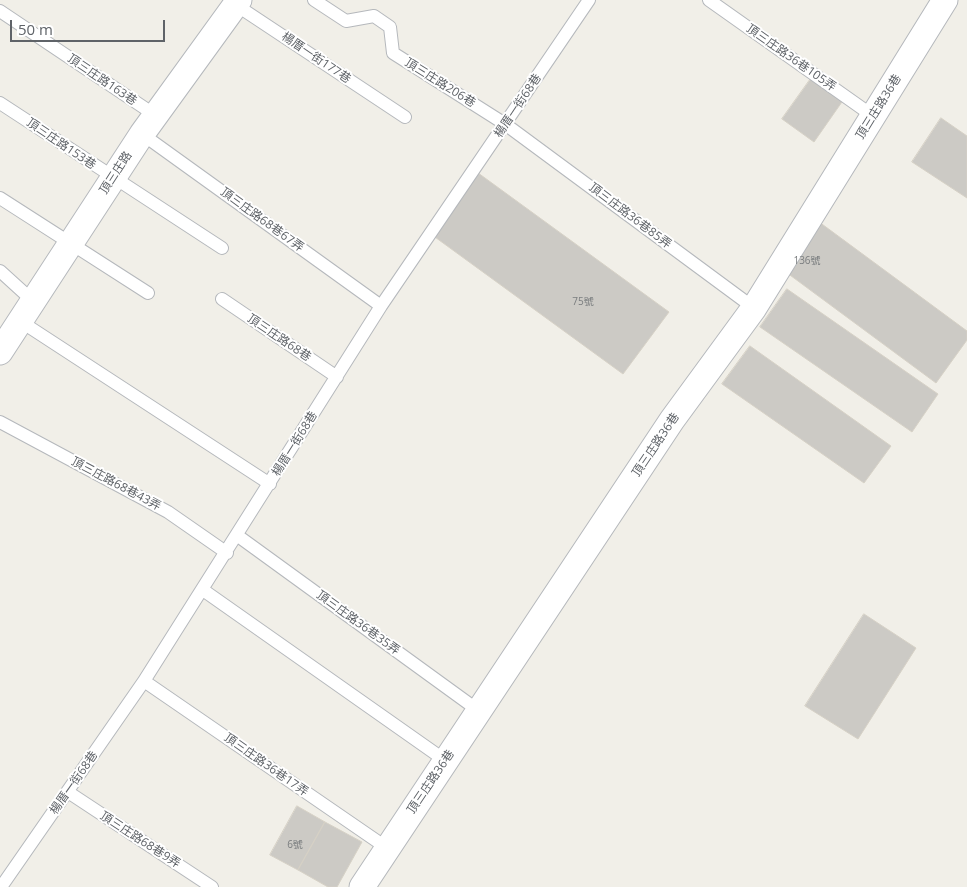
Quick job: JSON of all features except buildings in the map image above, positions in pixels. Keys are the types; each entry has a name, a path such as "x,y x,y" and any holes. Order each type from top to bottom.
{"street":[{"name":"頂三庄路36巷","path":"362,887 672,420 754,308 945,0"},
{"name":"頂三庄路","path":"0,352 148,124 234,1"}],"lane":[{"name":"頂三庄路206巷","path":"314,0 346,21 374,16 390,28 393,53 505,124"},
{"name":"頂三庄路36巷105弄","path":"709,0 873,116"},
{"name":"楊厝一街177巷","path":"234,1 405,117"},
{"name":"楊厝一街68巷","path":"1,887 144,681 204,590 381,306 505,124 584,2"},
{"name":"頂三庄路163巷","path":"0,11 148,124"},
{"name":"頂三庄路153巷","path":"0,103 222,248"},
{"name":"頂三庄路68巷67弄","path":"148,124 381,306"},
{"name":"頂三庄路36巷85弄","path":"505,124 754,308"},
{"path":"0,198 148,294"},
{"path":"0,271 26,311 270,484"},
{"name":"頂三庄路68巷","path":"222,299 337,377"},
{"name":"頂三庄路68巷43弄","path":"0,422 168,512 227,553"},
{"name":"頂三庄路36巷35弄","path":"238,536 479,711"},
{"path":"204,590 446,761"},
{"name":"頂三庄路36巷17弄","path":"144,681 388,848"},
{"name":"頂三庄路68巷9弄","path":"68,792 212,887"}]}
